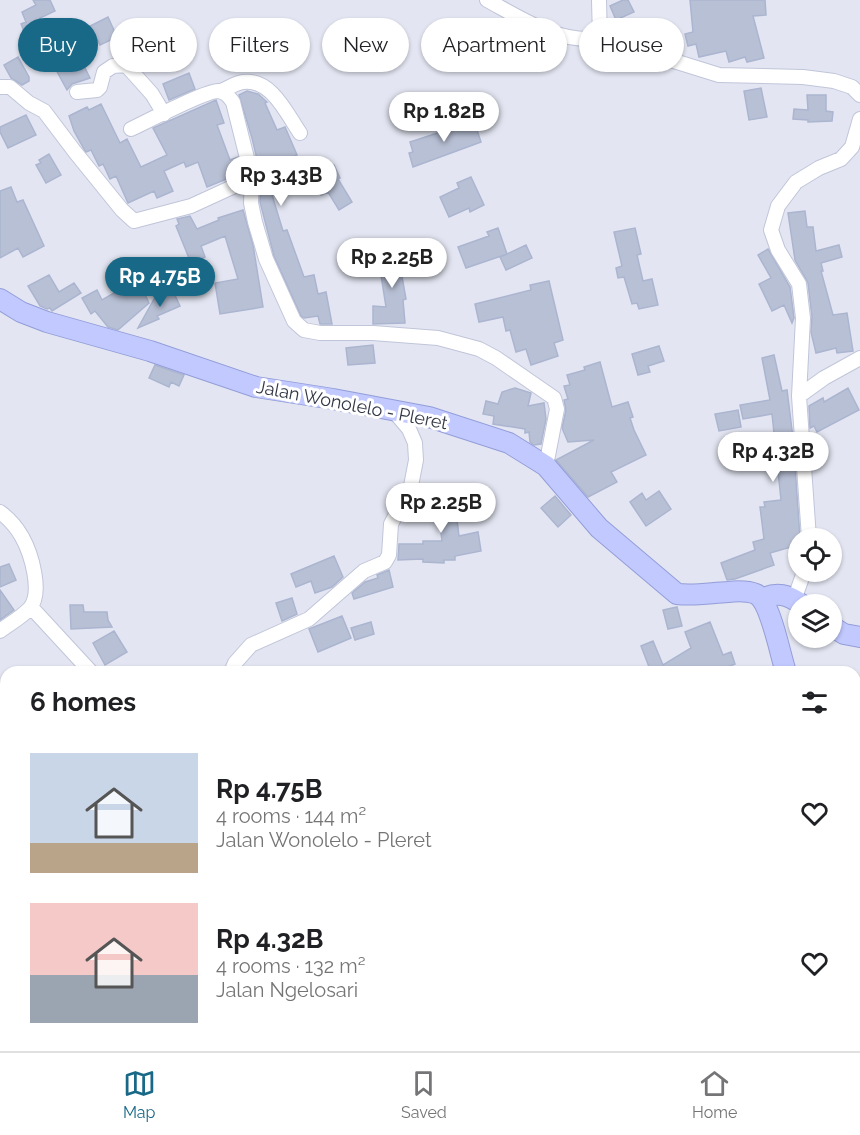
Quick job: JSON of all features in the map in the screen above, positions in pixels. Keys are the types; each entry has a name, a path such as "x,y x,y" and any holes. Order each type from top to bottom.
{"main road":[{"name":"Jalan Wonolelo - Pleret","path":"0,299 21,312 47,322 150,351 256,387 429,417 509,443 546,466 599,528 677,594 693,596 742,591 756,594 762,599 777,594 788,597"},
{"path":"762,599 771,617 784,666"},
{"path":"842,633 860,638"}],"street":[{"path":"487,0 520,19 566,38 579,39"},
{"path":"599,0 599,18"},
{"path":"684,64 719,75 803,77 834,81 852,87 860,95"},
{"path":"77,92 97,90 104,72 113,66 126,65 152,94 164,114"},
{"path":"131,129 207,94 242,82 257,82 278,99 300,133"},
{"path":"0,87 10,87 29,103 44,111 122,210 134,221 191,206 252,178"},
{"path":"221,91 233,102 252,178 251,203 255,222 266,259 294,321 304,330 320,333 373,333 438,338 479,349 496,358 554,398 557,409 546,466"},
{"path":"808,528 799,396 803,318 799,284 789,264 778,250 771,230 778,206 796,182 819,168 841,159 852,147 860,119"},
{"path":"799,396 824,378 860,358"},
{"path":"234,666 251,645 309,619 364,571 385,562 389,555 391,524 411,486 416,460 415,443 409,429 393,410"},
{"path":"0,512 21,535 28,549 35,576 36,595 31,607 0,631"},
{"path":"31,607 85,666"}],"building":[{"path":"33,0 50,0 55,11 40,18 24,18 22,12 36,5"},
{"path":"628,0 634,12 615,18 610,6"},
{"path":"690,0 765,0 766,15 753,16 764,58 747,62 745,57 729,62 726,51 699,57 696,44 688,46 685,34 693,32"},
{"path":"108,17 110,21 110,40 100,45 98,41 98,22"},
{"path":"18,57 18,72 26,72 29,81 22,85 11,78 4,65"},
{"path":"57,72 87,72 90,78 72,84 67,90"},
{"path":"189,73 195,89 169,100 163,84"},
{"path":"761,88 767,117 749,120 744,91"},
{"path":"247,91 258,94 267,102 265,103 277,130 285,127 297,155 278,164 279,167 265,172 283,231 287,230 304,277 314,275 318,294 326,292 332,324 320,324 318,316 304,318 301,316 274,256 260,202 261,176 239,95"},
{"path":"807,95 826,95 826,111 833,112 832,121 808,122 808,120 793,119 794,109 808,110"},
{"path":"216,100 224,123 217,125 230,160 238,157 241,173 207,187 198,162 186,167 184,162 164,171 173,191 157,198 154,191 128,203 116,176 110,179 103,164 99,166 91,150 86,152 74,131 69,116 87,107 89,110 101,104 120,143 127,139 141,167 167,155 153,128"},
{"path":"26,115 36,135 8,148 0,127"},
{"path":"474,121 481,142 413,167 409,153 413,152 410,142"},
{"path":"49,154 61,175 46,183 36,165 41,163 39,160"},
{"path":"334,165 340,178 338,179 352,202 339,210 328,192 321,195 312,175"},
{"path":"471,177 484,205 470,212 469,208 449,217 440,197 459,188 457,183"},
{"path":"11,187 17,202 23,200 44,246 23,257 18,248 0,258 0,191"},
{"path":"243,210 253,245 263,307 220,314 215,283 238,279 225,236 201,246 205,257 191,263 176,226 179,224 177,219 190,216 197,229 219,220 218,218"},
{"path":"805,211 807,227 813,227 816,251 839,245 842,257 821,263 823,271 821,271 833,315 847,313 853,351 837,353 836,348 816,353 811,332 812,317 808,283 795,260 788,213"},
{"path":"498,228 507,254 466,268 458,247 489,236 487,232"},
{"path":"635,228 641,254 637,255 643,281 652,279 658,305 639,309 637,303 632,304 624,277 618,278 616,268 622,266 614,232"},
{"path":"526,245 532,258 506,270 500,257"},
{"path":"768,249 790,287 794,318 792,323 784,305 772,311 759,284 771,278 758,255"},
{"path":"408,252 411,269 401,271 406,299 403,300 405,323 373,324 373,306 386,307 378,256"},
{"path":"129,274 135,289 141,286 149,303 118,330 108,327 95,311 91,314 82,298 97,290 102,300 121,289 117,280"},
{"path":"49,275 59,292 74,283 81,293 52,311 50,308 40,306 28,286"},
{"path":"549,281 563,340 554,343 558,356 531,365 526,349 516,352 510,330 506,331 503,317 479,322 475,304 531,290 530,285"},
{"path":"173,291 180,306 157,316 159,319 138,328 154,299"},
{"path":"373,345 375,363 348,365 346,348"},
{"path":"659,346 664,361 648,366 650,372 638,375 632,354"},
{"path":"774,355 782,391 787,390 799,528 788,528 788,548 770,553 774,565 727,580 721,563 755,550 753,542 764,539 760,507 765,507 764,502 781,500 772,414 743,419 740,405 770,400 762,358"},
{"path":"600,362 612,407 628,402 634,430 646,455 611,472 617,482 588,497 556,460 594,440 568,442 562,428 566,410 564,400 568,399 564,386 570,385 567,375 585,370 584,367"},
{"path":"155,365 184,375 179,386 171,382 169,387 149,378"},
{"path":"515,388 531,393 528,406 544,403 546,419 541,444 534,445 530,442 529,432 525,433 525,429 493,424 494,416 483,414 486,401 498,404 502,392"},
{"path":"848,388 859,410 817,432 814,426 810,428 809,406 823,398 824,402"},
{"path":"738,410 741,427 719,431 715,414"},
{"path":"441,484 447,504 455,503 459,536 478,532 481,551 455,556 455,560 444,560 444,563 423,562 423,559 398,560 399,544 442,541 439,517 422,518 421,502 434,501 430,487"},
{"path":"659,491 671,509 646,526 630,502 642,493 646,500"},
{"path":"555,496 571,515 558,527 541,508"},
{"path":"334,556 343,577 332,587 315,593 311,581 296,587 291,574"},
{"path":"9,564 16,580 0,587 0,567"},
{"path":"389,570 393,587 354,599 352,593 365,582 378,578 377,575"},
{"path":"0,590 14,610 0,620"},
{"path":"292,598 297,614 282,621 276,603"},
{"path":"70,605 83,605 84,612 107,612 112,627 71,629"},
{"path":"677,607 682,626 668,629 663,610"},
{"path":"342,616 351,638 318,652 309,629"},
{"path":"371,622 374,634 355,640 351,628"},
{"path":"710,622 723,655 731,652 735,664 730,666 649,666 641,646 653,641 663,665 691,648 685,632"},
{"path":"114,631 127,652 105,665 93,643"}]}
